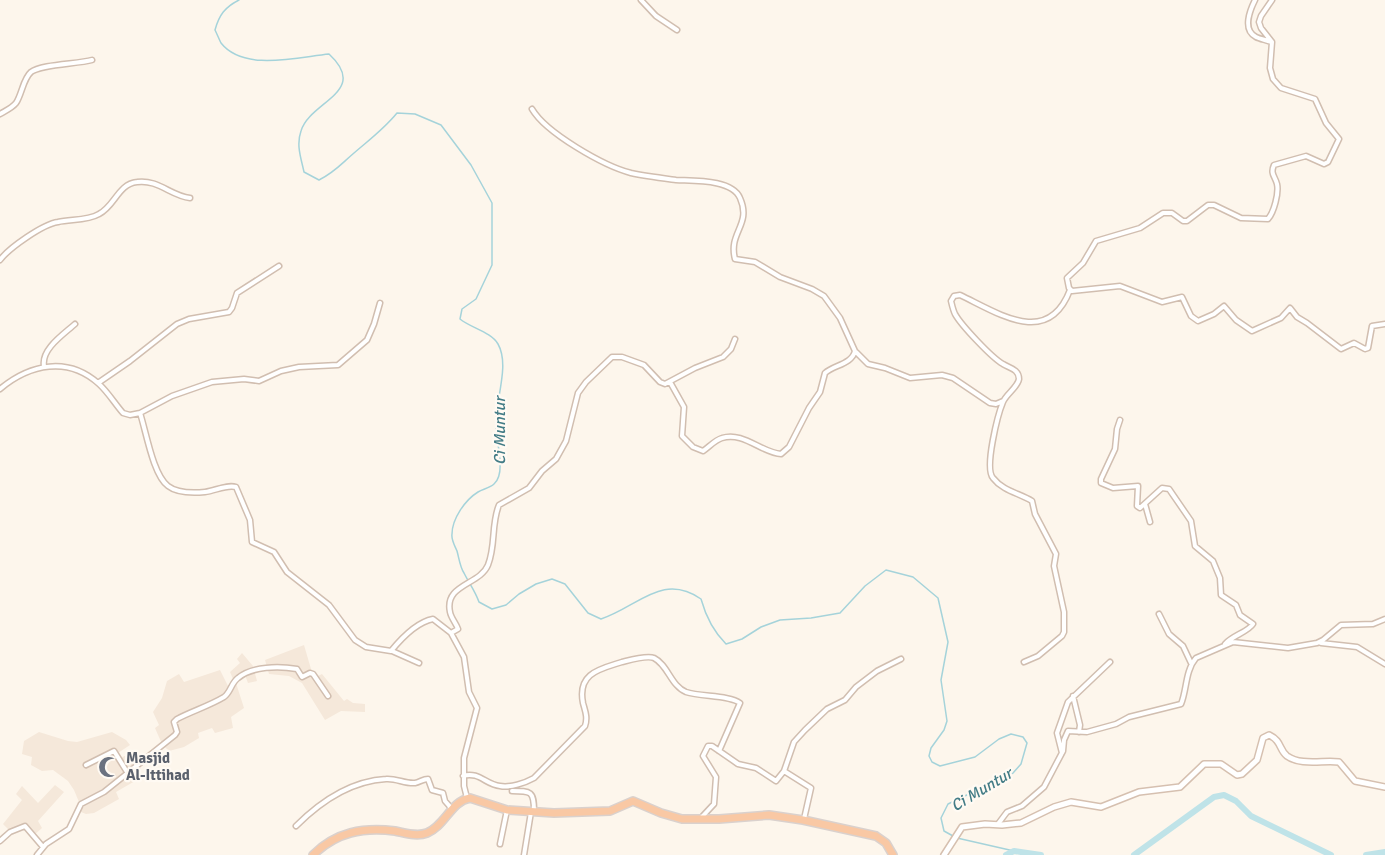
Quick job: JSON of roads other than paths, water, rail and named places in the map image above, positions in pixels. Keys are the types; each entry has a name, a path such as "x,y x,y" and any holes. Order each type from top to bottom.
{"highway":[{"path":"313,855 330,840 353,831 371,829 415,834 427,833 467,798 477,799 507,810 533,812 610,811 633,801 675,818 700,820 769,815 876,836 883,840 893,855"}],"main road":[{"path":"946,852 962,827 1021,823 1054,807 1071,802 1101,807 1140,792 1180,787 1198,767 1204,764 1221,764 1238,775 1242,774 1257,760 1263,738 1269,735 1276,739 1284,754 1290,758 1308,762 1339,762 1355,781 1385,788"}],"street":[{"path":"641,0 656,16 677,30"},
{"path":"1255,0 1248,15 1251,33 1255,37 1272,42"},
{"path":"1024,662 1038,656 1063,635 1064,612 1054,566 1056,554 1034,513 1033,502 1005,488 990,474 993,444 1004,401 1018,380 1016,371 1002,364 979,342 958,318 954,311 952,298 960,295 1011,319 1032,323 1043,320 1058,310 1070,290 1068,276 1083,263 1096,240 1140,228 1163,213 1172,213 1181,220 1187,221 1208,205 1214,205 1241,218 1268,219 1272,214 1277,188 1272,174 1274,165 1306,156 1324,164 1328,162 1339,139 1326,123 1316,99 1284,89 1276,83 1270,68 1272,42 1259,22 1272,0"},
{"path":"0,114 16,103 28,75 34,70 92,60"},
{"path":"532,109 555,133 621,170 655,177 702,180 732,190 739,196 743,210 742,224 733,244 735,260 755,262 780,277 824,296 840,318 855,351 867,364 910,378 944,375 955,379 990,403 996,404 1004,401"},
{"path":"0,260 6,253 51,223 90,218 101,214 131,183 159,185 179,196 190,198"},
{"path":"98,383 177,324 189,319 229,312 237,293 279,266"},
{"path":"1070,290 1120,285 1162,302 1182,297 1191,316 1198,321 1214,314 1224,306 1236,320 1252,331 1281,318 1290,308 1298,318 1341,349 1354,343 1365,349 1368,348 1372,326 1385,324"},
{"path":"0,390 27,372 44,366 69,367 98,383 123,413 130,415 140,413 172,396 212,382 240,379 259,381 281,371 299,367 338,365 367,340 380,303"},
{"path":"44,366 45,357 50,349 75,324"},
{"path":"451,633 458,629 450,612 452,596 462,586 481,575 487,567 494,549 498,505 529,488 542,471 559,455 566,441 578,393 586,382 612,357 617,356 644,364 661,383 670,382 725,355 731,349 735,339"},
{"path":"670,382 684,407 682,436 696,449 703,451 717,440 729,436 781,454 789,447 820,392 825,373 850,360 855,351"},
{"path":"140,413 156,464 166,484 174,490 196,492 235,486 248,514 252,542 274,552 287,572 329,605 355,640 366,647 393,651 419,663"},
{"path":"1120,420 1114,449 1101,481 1103,485 1113,488 1138,486 1137,507 1141,508 1162,488 1169,489 1191,521 1194,544 1214,561 1220,578 1221,595 1236,605 1240,615 1253,624 1233,636 1224,645"},
{"path":"1145,504 1150,522"},
{"path":"1159,614 1169,634 1183,646 1192,664"},
{"path":"1317,643 1341,625 1373,624 1385,619"},
{"path":"393,651 397,643 428,620 436,620 451,633 464,657 470,692 477,711 466,746 463,776 467,798"},
{"path":"998,825 1007,812 1022,806 1044,787 1062,754 1067,733 1071,730 1087,732 1131,717 1181,704 1192,664 1196,658 1224,645 1236,642 1288,648 1317,643 1360,648 1385,664"},
{"path":"463,776 473,774 500,786 525,782 534,778 585,726 586,716 582,692 589,676 604,668 649,657 658,662 683,690 736,700 740,703 719,751"},
{"path":"700,820 714,804 716,777 703,753 710,746 738,764 756,768 775,780 784,771 793,744 805,730 827,709 844,700 856,687 877,671 901,659"},
{"path":"1062,754 1057,733 1068,702 1110,662"},
{"path":"37,855 43,846 69,829 81,804 104,792 176,733 174,724 177,718 225,696 237,678 250,672 281,666 298,669 302,677 311,673 328,696"},
{"path":"1073,696 1080,725 1079,732"},
{"path":"87,765 114,751 127,772"},
{"path":"784,771 811,788 803,820"},
{"path":"296,826 316,807 342,791 372,780 392,779 415,783 427,778 432,790 442,793 452,810"},
{"path":"512,791 528,791 534,800 524,855"},
{"path":"500,843 507,810"},
{"path":"0,841 10,832 26,826 43,846"}],"waterway":[{"name":"Ci Muntur","path":"239,0 223,12 215,30 221,43 231,52 257,60 329,54 340,67 343,78 341,87 306,121 301,131 299,146 304,172 319,180 338,168 397,113 415,114 441,125 471,165 492,203 492,265 476,299 462,309 460,319 491,336 502,353 503,364 496,421 500,473 491,487 473,495 464,505 454,522 452,536 461,568 479,602 492,609 506,605 536,584 552,579 565,584 588,613 601,619 650,594 674,589 701,599 710,623 726,644 742,639 761,627 780,620 840,613 865,586 886,570 913,577 938,598 948,642 941,680 947,721 944,730 931,748 929,756 932,762 940,766 975,757 999,739 1011,734 1023,737 1027,743 1021,764 1013,773 948,804 941,818 944,831 953,836"},
{"name":"Ci Muntur","path":"1134,855 1214,797 1224,795 1236,801 1251,816 1331,855"},
{"name":"Ci Muntur","path":"957,838 1014,851"},
{"name":"Ci Muntur","path":"1006,855 1014,851 1041,855"},
{"name":"Ci Muntur","path":"1366,855 1385,852"}],"place":[{"name":"Masjid Al-Ittihad","path":"109,767"}]}
